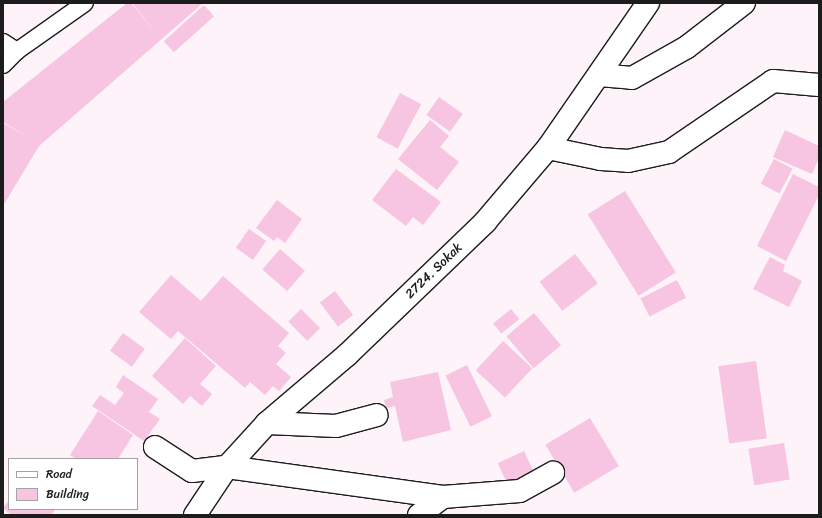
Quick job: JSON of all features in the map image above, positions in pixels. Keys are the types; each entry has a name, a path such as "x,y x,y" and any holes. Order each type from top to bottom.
{"street":[{"name":"2724. Sokak","path":"195,515 227,467 267,423 347,355 485,222 548,148 648,3"},
{"path":"599,75 632,78 687,47 744,3"},
{"path":"548,148 601,159 635,160 668,152 772,81 819,84"},
{"path":"267,423 336,426 377,415"},
{"path":"155,447 192,471 227,467 443,497 520,491 553,472"},
{"path":"419,515 443,497"}],"lane":[{"path":"3,65 17,51 85,3"},
{"path":"3,42 17,51"}],"building":[{"path":"127,3 131,3 158,35 132,3 203,3 39,146 3,206 3,123 29,138 3,122 3,102"},
{"path":"204,5 214,16 174,52 164,41"},
{"path":"400,93 421,104 398,148 377,137"},
{"path":"439,97 463,114 450,132 426,115"},
{"path":"430,120 449,136 440,147 459,162 437,190 398,159"},
{"path":"785,130 819,146 819,158 812,174 773,157"},
{"path":"774,159 793,169 779,194 761,184"},
{"path":"396,169 441,202 423,225 413,217 406,226 372,200"},
{"path":"793,174 819,187 819,195 786,261 757,246"},
{"path":"625,191 676,272 639,296 588,214"},
{"path":"277,200 302,219 285,243 277,237 274,241 256,228"},
{"path":"249,229 266,241 253,260 236,248"},
{"path":"280,249 305,271 287,291 262,269"},
{"path":"575,254 598,283 562,311 540,282"},
{"path":"770,257 785,265 783,271 802,281 789,307 753,289"},
{"path":"171,275 201,301 223,276 289,333 278,346 286,353 276,364 291,377 279,391 273,386 265,395 250,382 245,388 178,331 171,339 139,312"},
{"path":"677,280 686,298 650,316 640,299"},
{"path":"335,291 353,315 338,326 320,302"},
{"path":"301,309 320,328 307,341 288,322"},
{"path":"511,309 519,319 501,334 493,323"},
{"path":"534,313 561,345 533,368 506,336"},
{"path":"123,333 145,349 132,367 110,351"},
{"path":"185,338 216,366 200,384 212,394 202,406 190,396 183,404 152,376"},
{"path":"503,341 532,368 505,398 476,370"},
{"path":"756,361 767,438 729,444 718,366"},
{"path":"467,365 492,416 470,427 445,376"},
{"path":"438,372 451,430 403,442 395,406 386,408 384,400 393,397 390,382"},
{"path":"123,375 158,399 149,412 160,419 144,441 92,406 100,395 115,405 124,393 116,387"},
{"path":"98,411 133,435 119,458 74,458 70,455"},
{"path":"590,418 619,466 574,493 545,445"},
{"path":"784,443 790,480 754,485 748,449"},
{"path":"524,451 534,472 507,484 498,463"},
{"path":"8,501 8,510 55,510 51,515 11,515 3,508"}]}
